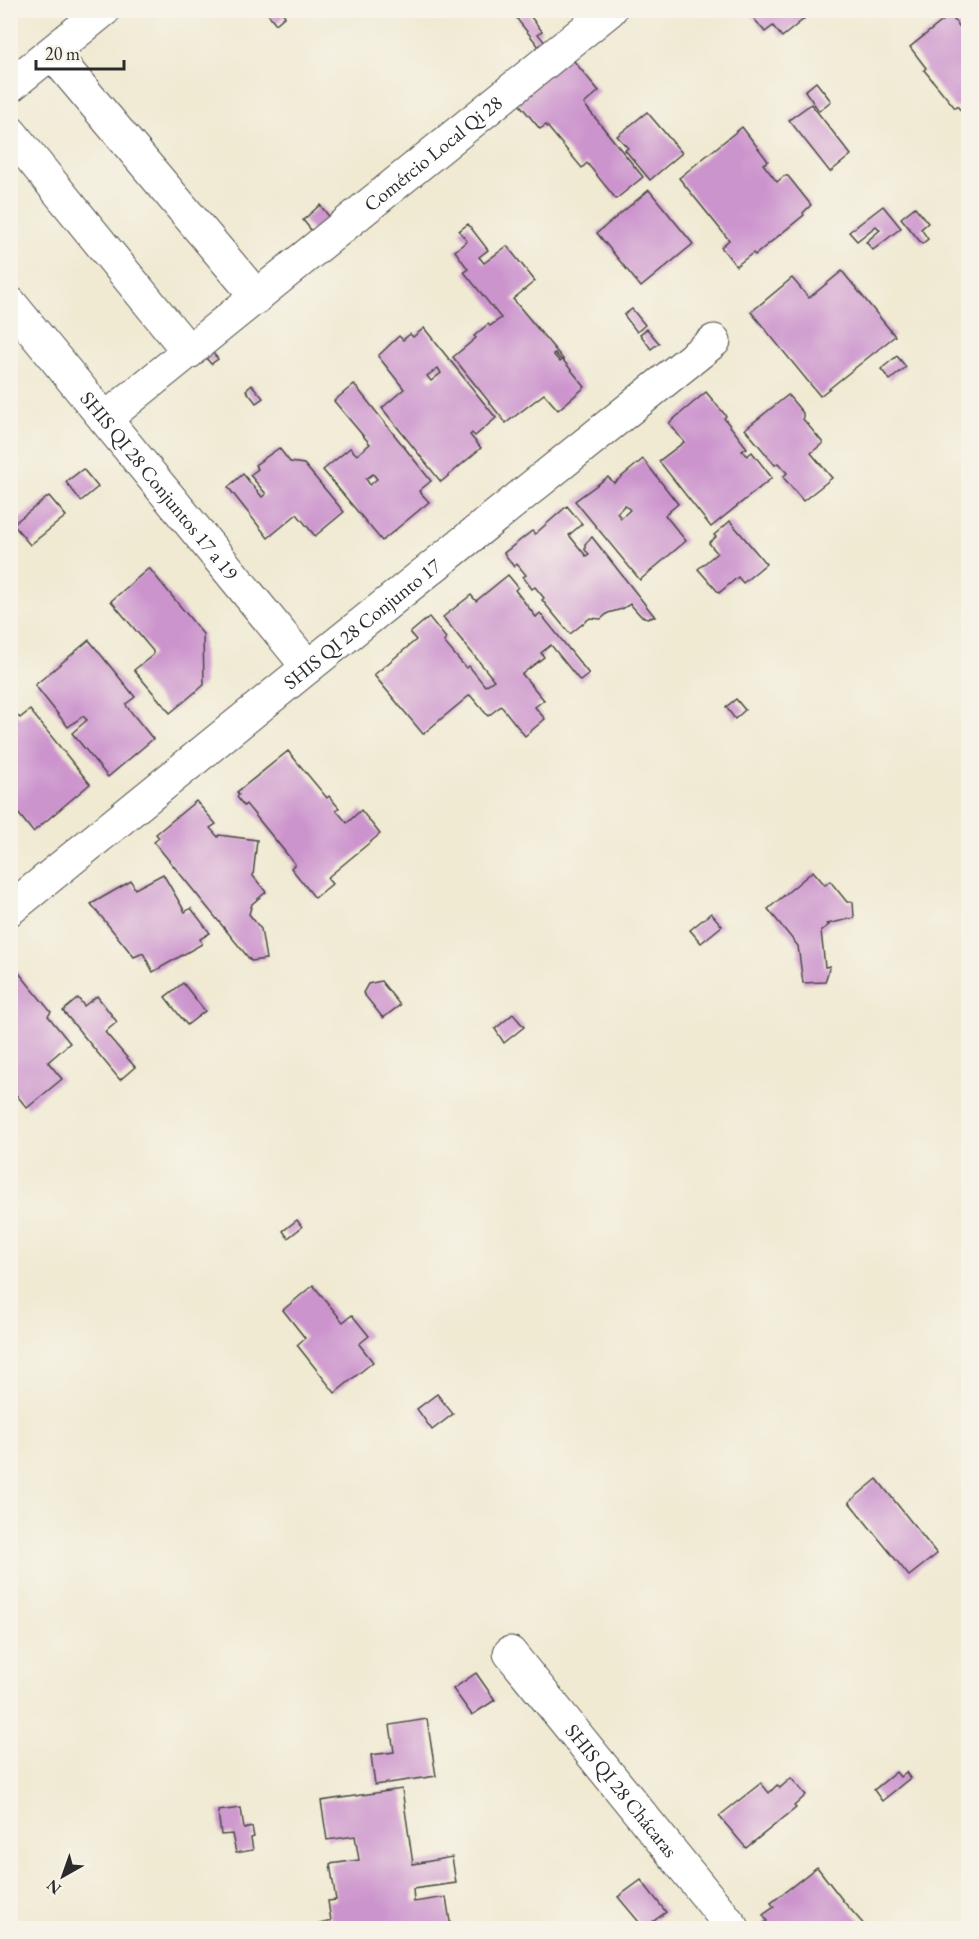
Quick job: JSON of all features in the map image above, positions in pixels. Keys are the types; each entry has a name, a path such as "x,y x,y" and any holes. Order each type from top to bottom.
{"street":[{"path":"10,86 104,10"},
{"name":"Comércio Local Qi 28","path":"105,420 610,10"},
{"path":"51,53 257,297"},
{"path":"10,132 189,352"},
{"name":"SHIS QI 28 Conjuntos 17 a 19","path":"10,303 308,667"},
{"name":"SHIS QI 28 Conjunto 17","path":"10,909 714,341"},
{"name":"SHIS QI 28 Chácaras","path":"510,1653 733,1929"}],"building":[{"path":"265,10 281,10 285,16 276,24"},
{"path":"747,10 797,10 804,19 782,37 773,26 765,32"},
{"path":"527,12 542,31 538,34 550,49 558,42 599,91 584,104 643,177 616,199 587,163 582,168 546,125 540,129 511,94 551,62 517,19"},
{"path":"950,15 959,26 968,18 968,114 966,111 963,113 957,106 955,108 924,70 926,68 910,47"},
{"path":"816,82 831,101 819,111 805,91"},
{"path":"811,104 851,155 830,172 789,120"},
{"path":"647,112 682,153 650,180 625,150 628,148 617,136"},
{"path":"742,127 768,161 763,164 777,182 784,176 788,176 811,205 803,213 804,215 755,255 753,253 736,266 721,247 729,240 679,178"},
{"path":"649,190 693,244 641,287 597,233"},
{"path":"320,205 346,238 329,252 303,220"},
{"path":"883,206 901,228 873,250 866,242 880,230 876,226 857,241 849,232"},
{"path":"915,207 928,223 921,229 928,239 922,244 901,218"},
{"path":"468,224 488,250 479,257 484,263 507,246 535,281 513,299 563,359 553,354 560,362 563,360 585,387 558,410 544,394 506,423 453,357 476,338 474,336 488,324 490,326 501,318 464,272 468,269 455,251 467,241 459,231"},
{"path":"842,271 895,336 820,396 751,312 792,278 809,298"},
{"path":"632,309 645,325 637,332 624,315"},
{"path":"424,328 496,418 475,436 472,433 470,435 481,448 441,482 382,408 404,389 378,356 399,336 403,340 410,334 413,337","holes":["438,368 441,373 431,381 427,376"]},
{"path":"647,329 659,343 651,349 640,334"},
{"path":"208,347 218,359 211,364 206,358 203,360"},
{"path":"897,356 906,367 890,380 881,369"},
{"path":"354,384 431,481 419,491 429,502 382,541 323,470 350,448 357,455 370,444 334,401","holes":["373,474 377,479 370,485 366,479"]},
{"path":"252,385 263,398 256,403 246,390"},
{"path":"706,392 726,416 724,418 747,448 742,451 747,456 752,452 772,478 711,527 659,461 684,442 669,423"},
{"path":"788,395 803,413 803,419 823,443 811,453 832,478 803,501 783,477 787,473 778,463 775,465 745,429"},
{"path":"279,448 290,462 304,464 344,512 315,536 297,514 268,538 228,487 243,474 262,497 266,494 250,475 258,469 255,465"},
{"path":"643,459 678,504 665,515 686,541 640,580 575,501 608,477 614,483","holes":["625,505 630,510 621,518 617,513"]},
{"path":"83,469 98,487 81,501 66,482"},
{"path":"49,496 66,516 30,545 13,524"},
{"path":"567,506 582,524 569,535 586,556 589,554 585,550 585,544 592,537 655,617 641,616 630,604 608,613 601,619 590,618 570,634 542,600 544,598 535,587 532,589 523,577 526,575 517,564 514,567 504,553 532,531 535,534"},
{"path":"730,521 766,564 743,583 738,577 719,593 698,569 717,553 709,543 716,537 714,535"},
{"path":"149,568 203,634 204,685 170,713 134,670 153,655 153,651 111,601"},
{"path":"508,575 518,587 515,590 536,617 540,613 589,674 580,681 551,645 541,653 544,657 522,674 544,700 535,707 545,719 525,736 501,706 488,716 470,695 423,734 374,675 416,640 410,633 429,617 446,638 444,642 466,668 469,666 485,686 494,680 443,617 471,595 476,601"},
{"path":"89,640 135,697 126,704 127,707 153,739 108,777 72,733 87,720 83,716 68,727 35,685"},
{"path":"736,699 745,710 735,719 726,707"},
{"path":"10,707 20,718 30,710 90,784 33,832 10,803"},
{"path":"288,751 327,798 329,796 339,808 336,810 347,823 361,810 380,834 327,878 332,884 315,898 291,868 295,864 246,804 244,806 237,797 239,795 237,792"},
{"path":"196,801 216,824 210,828 218,837 219,835 257,840 253,876 266,892 252,904 249,914 261,929 266,959 251,961 154,842 159,838 156,834"},
{"path":"813,871 825,885 830,881 847,902 853,902 854,918 827,924 829,925 821,931 825,967 830,966 825,982 803,983 798,946 768,909"},
{"path":"163,874 185,912 191,908 210,933 200,939 202,944 153,972 143,953 134,957 91,904 131,881 135,889"},
{"path":"711,913 722,926 701,943 690,930"},
{"path":"10,962 51,1012 48,1016 70,1043 48,1062 62,1079 27,1108 10,1087"},
{"path":"381,981 400,1005 383,1018 363,993 368,984"},
{"path":"183,983 205,1011 187,1025 165,997"},
{"path":"97,996 117,1022 105,1032 135,1067 120,1080 63,1011 78,998 84,1006"},
{"path":"513,1014 524,1027 504,1043 495,1029"},
{"path":"297,1220 302,1227 288,1238 283,1231"},
{"path":"313,1285 343,1322 352,1315 369,1336 359,1344 373,1362 335,1393 297,1345 305,1338 283,1310"},
{"path":"437,1394 453,1414 432,1430 417,1409"},
{"path":"877,1479 937,1554 909,1576 849,1502"},
{"path":"476,1673 495,1700 472,1715 453,1689"},
{"path":"427,1719 436,1776 375,1785 371,1755 394,1752 390,1725"},
{"path":"896,1772 900,1777 906,1772 910,1778 882,1801 874,1790"},
{"path":"791,1778 806,1795 794,1806 796,1808 746,1848 719,1816 761,1783 769,1793 777,1785 780,1788"},
{"path":"402,1789 413,1864 452,1857 456,1883 413,1889 414,1902 446,1897 451,1928 312,1928 312,1926 331,1921 328,1901 336,1900 330,1864 359,1860 355,1836 327,1840 321,1801"},
{"path":"241,1808 244,1829 252,1827 253,1850 236,1853 232,1834 221,1835 218,1811"},
{"path":"817,1867 867,1928 768,1928 764,1923 767,1921 763,1915 774,1907 771,1903"},
{"path":"641,1880 666,1912 644,1928 618,1897"}]}
